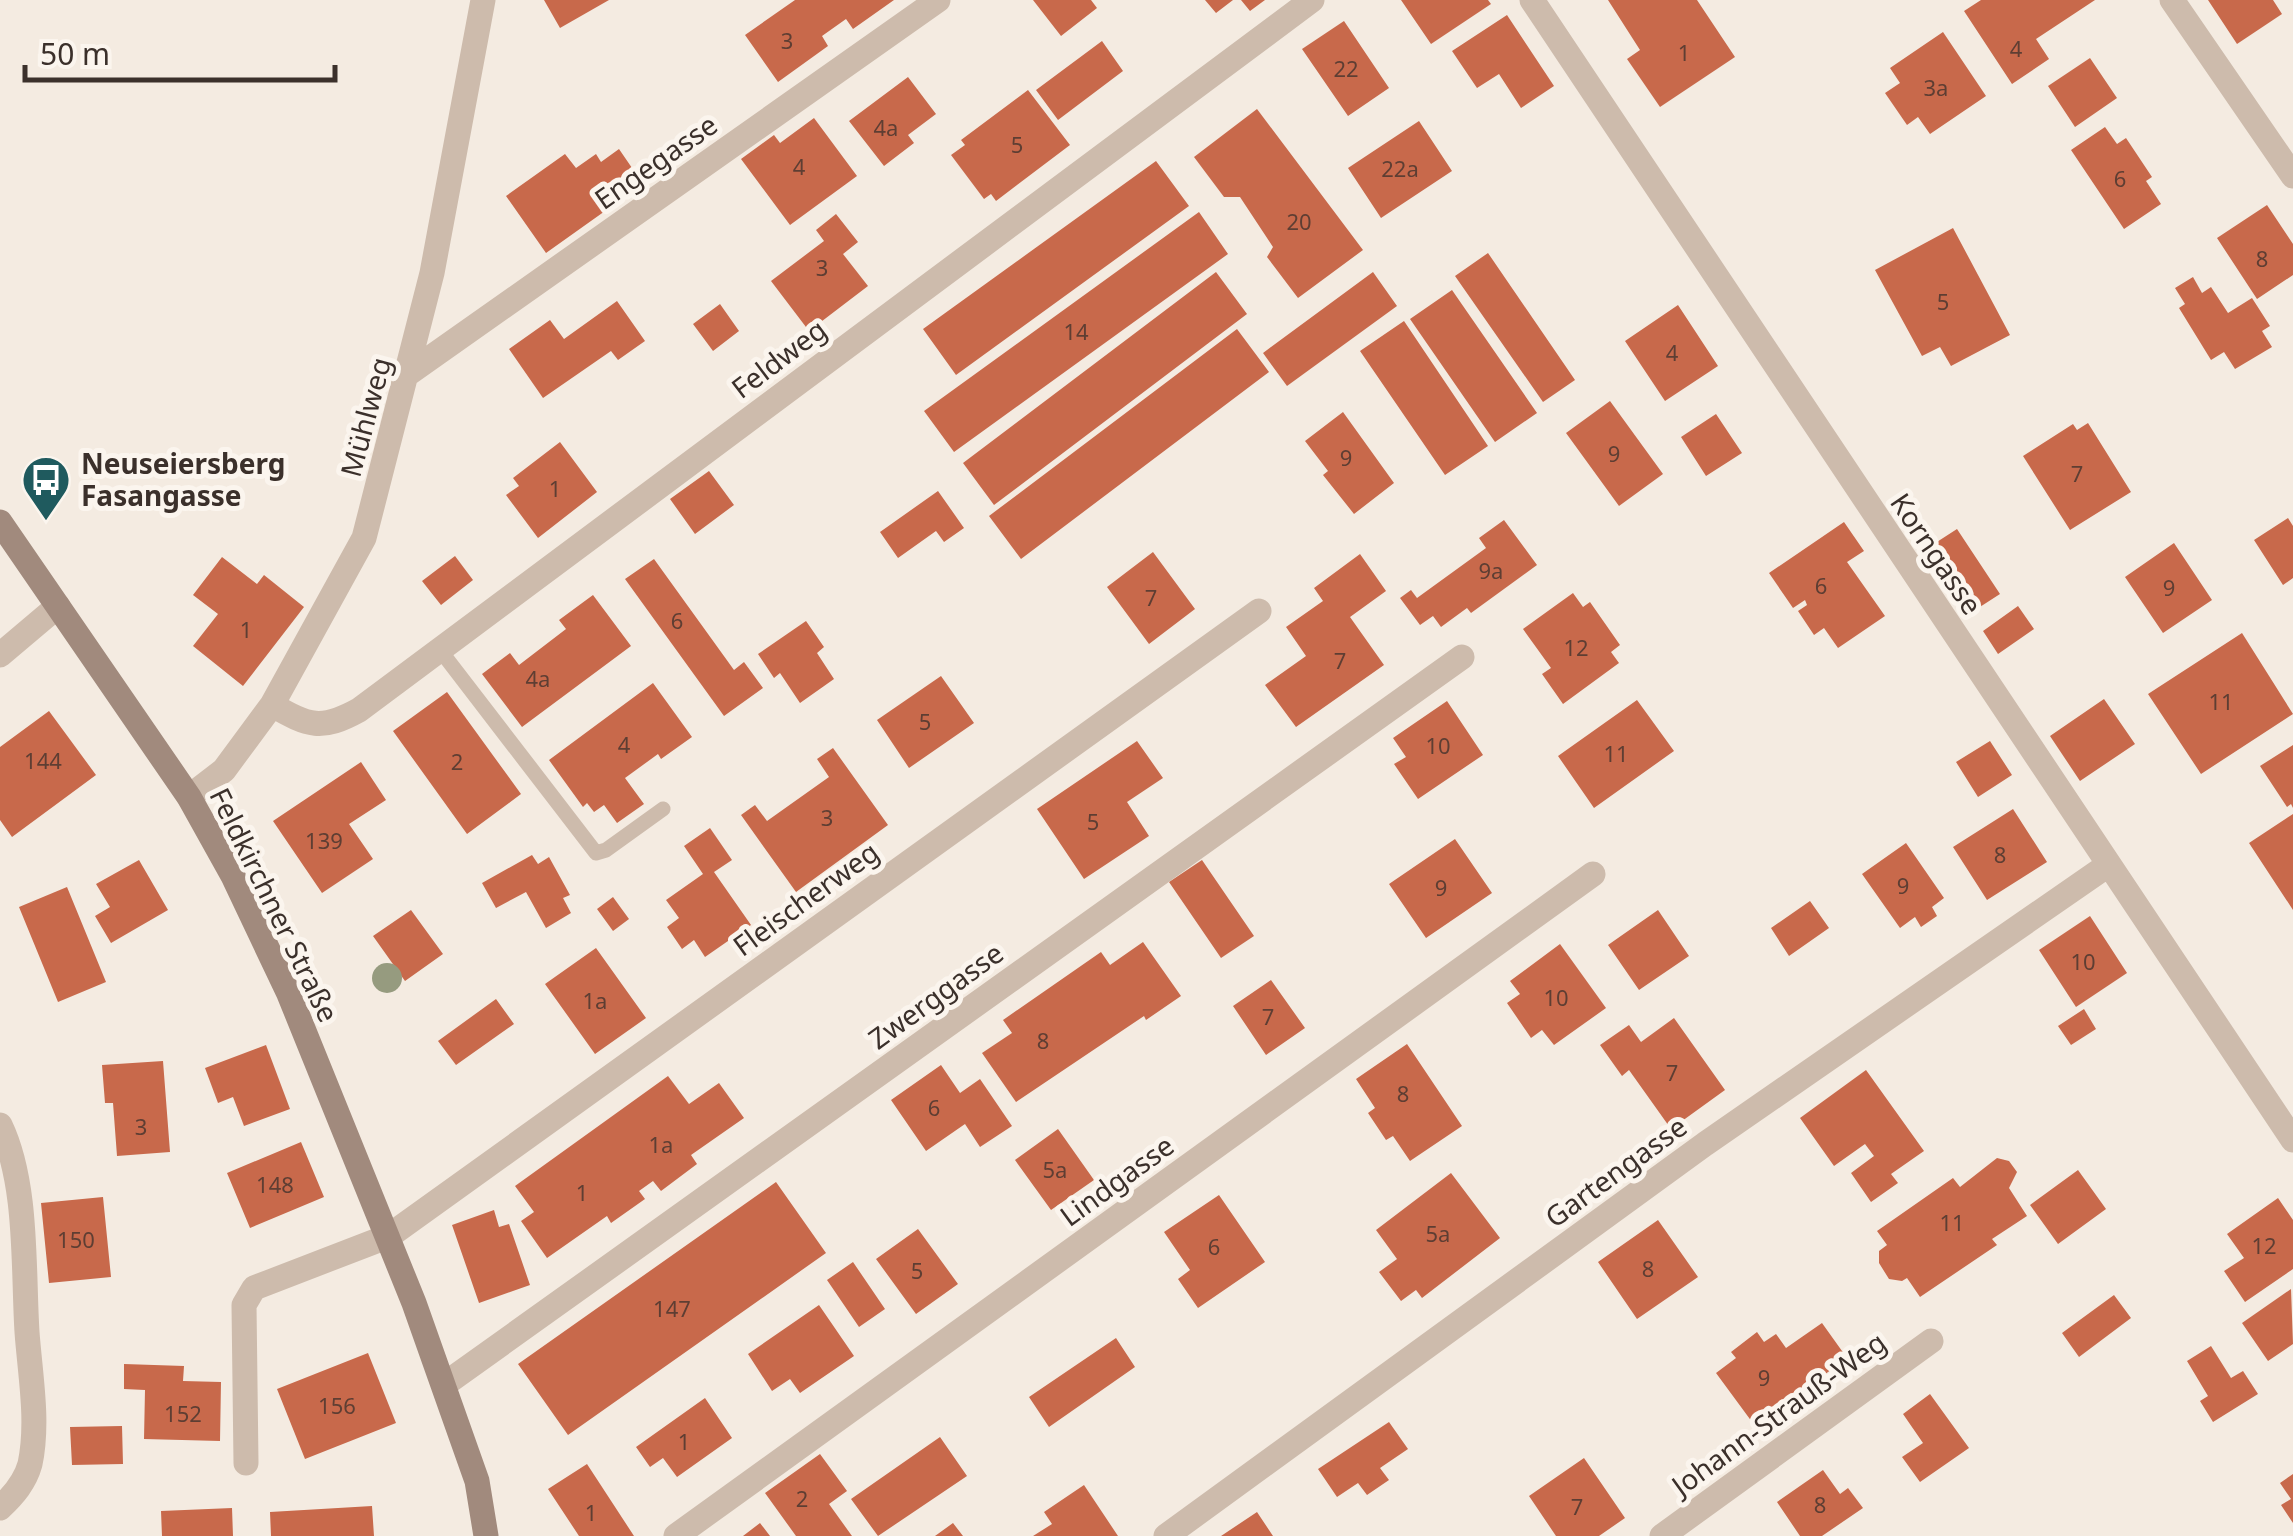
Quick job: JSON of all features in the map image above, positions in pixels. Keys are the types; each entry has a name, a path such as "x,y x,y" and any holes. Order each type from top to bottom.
{"street":[{"name":"Mühlweg","path":"189,797 224,770 272,706 364,538 432,273 483,0"},
{"name":"Engegasse","path":"409,374 938,0"},
{"name":"Feldweg","path":"272,706 301,721 334,724 360,710 1312,0"},
{"name":"Korngasse","path":"1532,0 2293,1140"},
{"path":"2172,0 2293,176"},
{"name":"Feldkirchner Straße","path":"0,522 189,797 233,876 289,994 445,1384 477,1481 486,1536"},
{"path":"0,655 58,606"},
{"name":"Fleischerweg","path":"388,1236 1259,611"},
{"name":"Zwerggasse","path":"445,1384 1462,657"},
{"name":"Gartengasse","path":"1166,1536 1704,1144 2108,865"},
{"name":"Lindgasse","path":"676,1536 1593,874"},
{"path":"0,1126 18,1192 32,1413 30,1465 15,1494 0,1508"},
{"path":"246,1463 244,1305 254,1288 388,1236"},
{"name":"Johann-Strauß-Weg","path":"1662,1536 1931,1341"}],"lane":[{"path":"440,650 596,853 663,809"}],"building":[{"path":"544,0 609,0 560,28"},
{"path":"795,0 894,0 853,29 846,19 822,36 828,46 778,82 745,35"},
{"path":"1033,0 1091,0 1097,8 1061,36"},
{"path":"1205,0 1233,0 1216,13"},
{"path":"1241,0 1265,0 1250,11"},
{"path":"1401,0 1488,0 1491,4 1431,44"},
{"path":"1608,0 1697,0 1735,57 1660,107 1627,59 1640,50"},
{"path":"1981,0 2095,0 2036,39 2049,59 2012,84 1964,11"},
{"path":"2208,0 2273,0 2282,14 2237,44"},
{"path":"1507,15 1554,86 1521,108 1499,74 1477,88 1452,51"},
{"path":"1344,21 1389,88 1348,116 1302,49"},
{"path":"1943,32 1986,96 1930,134 1918,117 1907,125 1885,93 1900,83 1890,68"},
{"path":"1102,41 1123,71 1058,120 1036,90"},
{"path":"2090,58 2117,98 2075,127 2048,86"},
{"path":"908,77 936,114 908,135 914,143 884,166 849,121"},
{"path":"1028,90 1070,145 996,201 991,194 984,199 951,155 965,145 961,140"},
{"path":"1257,109 1363,250 1298,298 1267,257 1273,247 1240,197 1224,197 1194,157"},
{"path":"814,118 857,176 790,225 741,159 774,135 780,143"},
{"path":"1419,121 1452,171 1381,218 1348,168"},
{"path":"2105,127 2117,144 2126,138 2152,177 2146,181 2161,204 2124,229 2071,150"},
{"path":"619,149 643,184 546,253 506,196 565,154 576,168 596,154 601,162"},
{"path":"1156,161 1189,206 956,375 923,329"},
{"path":"2267,205 2293,244 2293,275 2257,299 2217,238"},
{"path":"1199,212 1228,254 954,452 924,411"},
{"path":"836,214 858,242 843,254 868,286 809,331 771,281 824,241 816,230"},
{"path":"1953,228 2010,335 1951,366 1940,347 1922,356 1875,270"},
{"path":"1488,253 1575,380 1543,402 1455,276"},
{"path":"1216,272 1247,314 994,505 963,463"},
{"path":"1373,272 1397,306 1287,386 1263,353"},
{"path":"2193,277 2202,293 2211,287 2228,313 2252,298 2270,326 2262,331 2272,347 2235,369 2224,352 2211,360 2179,308 2185,304 2175,288"},
{"path":"1452,290 1537,413 1495,442 1410,319"},
{"path":"617,301 645,341 618,360 611,351 543,398 509,349 550,320 564,339"},
{"path":"720,304 739,331 713,351 693,324"},
{"path":"1678,305 1718,366 1665,401 1625,341"},
{"path":"1404,321 1488,446 1445,475 1360,351"},
{"path":"1237,329 1269,372 1021,559 989,516"},
{"path":"1610,401 1663,474 1619,506 1566,433"},
{"path":"1343,412 1394,483 1354,514 1323,475 1328,471 1305,441"},
{"path":"1716,414 1742,453 1706,476 1681,437"},
{"path":"2088,423 2131,492 2070,530 2023,456 2073,424 2077,430"},
{"path":"560,442 597,492 538,538 506,495 519,486 513,478"},
{"path":"709,471 734,505 695,534 670,499"},
{"path":"938,491 964,528 944,542 936,531 898,558 880,532"},
{"path":"2288,518 2293,526 2293,578 2283,585 2254,540"},
{"path":"1504,520 1537,565 1471,613 1467,608 1441,627 1433,616 1420,625 1400,598 1411,590 1417,598 1486,548 1479,538"},
{"path":"1844,522 1864,551 1847,562 1885,616 1838,648 1824,628 1814,635 1798,611 1807,605 1805,600 1793,608 1769,573"},
{"path":"1957,529 2000,594 1969,614 1926,549"},
{"path":"2174,543 2212,600 2163,633 2125,577"},
{"path":"1153,552 1195,609 1149,644 1107,587"},
{"path":"1360,554 1386,591 1350,617 1384,665 1296,727 1265,685 1306,656 1286,627 1323,601 1314,588"},
{"path":"455,556 473,580 441,605 422,581"},
{"path":"222,557 257,584 264,575 304,607 243,686 193,646 218,614 193,595"},
{"path":"654,559 734,670 744,662 763,688 724,716 625,579"},
{"path":"1573,593 1583,607 1590,602 1620,645 1611,652 1619,663 1563,704 1542,674 1551,668 1523,629"},
{"path":"593,595 631,646 522,727 482,674 510,653 519,665 566,629 559,620"},
{"path":"2018,606 2034,629 1998,654 1983,631"},
{"path":"806,621 824,647 817,653 834,679 800,703 780,673 774,678 758,654"},
{"path":"2242,633 2293,714 2201,774 2148,694"},
{"path":"941,676 974,723 909,768 877,720"},
{"path":"653,683 692,737 661,759 658,754 625,778 644,804 617,823 604,805 594,812 587,803 583,807 549,760"},
{"path":"447,692 521,794 467,834 393,731"},
{"path":"2104,699 2135,744 2080,781 2050,736"},
{"path":"1637,700 1674,751 1594,808 1558,756"},
{"path":"1447,701 1483,755 1418,799 1394,764 1406,757 1393,738"},
{"path":"49,711 96,775 12,837 0,820 0,747"},
{"path":"1137,741 1163,778 1127,802 1149,836 1084,879 1037,809"},
{"path":"1990,741 2012,775 1978,797 1956,762"},
{"path":"2293,745 2293,808 2291,804 2287,807 2260,766"},
{"path":"833,748 888,825 796,892 741,815 755,805 767,821 829,777 817,759"},
{"path":"361,762 386,800 349,824 373,859 322,893 273,821"},
{"path":"2013,809 2047,862 1987,900 1953,847"},
{"path":"2293,814 2293,910 2249,843"},
{"path":"710,828 732,860 714,872 751,925 705,957 694,940 682,949 667,927 679,918 666,900 703,874 684,846"},
{"path":"1455,839 1492,893 1426,938 1389,884"},
{"path":"1906,843 1944,898 1932,907 1937,916 1921,927 1915,917 1900,928 1862,874"},
{"path":"532,855 538,864 549,857 570,895 563,898 571,913 546,928 526,892 496,908 482,883"},
{"path":"139,860 168,910 111,943 95,916 110,907 96,884"},
{"path":"1202,860 1254,936 1221,958 1169,882"},
{"path":"67,887 106,982 58,1002 19,907"},
{"path":"613,897 629,919 613,931 597,909"},
{"path":"1810,901 1829,928 1789,956 1771,928"},
{"path":"411,910 443,954 405,981 373,936"},
{"path":"1658,910 1689,956 1639,990 1608,945"},
{"path":"2090,916 2127,973 2076,1007 2039,950"},
{"path":"1143,942 1181,996 1146,1020 1144,1016 1016,1102 982,1053 1012,1033 1003,1020 1101,952 1110,965"},
{"path":"1560,944 1606,1008 1554,1045 1542,1030 1531,1038 1507,1003 1520,994 1510,981"},
{"path":"596,948 646,1018 595,1054 545,984"},
{"path":"1271,980 1305,1028 1266,1055 1233,1006"},
{"path":"496,999 514,1024 456,1065 438,1041"},
{"path":"2084,1009 2096,1029 2071,1045 2058,1026"},
{"path":"1674,1018 1725,1090 1671,1129 1629,1070 1622,1076 1600,1045 1629,1025 1641,1042"},
{"path":"1407,1044 1462,1126 1410,1161 1393,1136 1386,1140 1368,1113 1375,1108 1356,1079"},
{"path":"266,1045 290,1109 244,1126 233,1097 218,1103 205,1068"},
{"path":"163,1061 170,1152 117,1156 113,1103 105,1103 102,1065"},
{"path":"941,1065 960,1093 980,1079 1012,1126 980,1147 965,1124 926,1151 891,1100"},
{"path":"1866,1070 1924,1151 1891,1174 1898,1183 1871,1202 1851,1173 1874,1156 1865,1144 1834,1166 1800,1118"},
{"path":"668,1076 689,1104 719,1083 744,1118 691,1155 697,1164 661,1191 653,1181 639,1191 645,1199 611,1223 607,1216 547,1258 521,1221 534,1212 515,1186"},
{"path":"1058,1129 1094,1180 1051,1210 1015,1160"},
{"path":"301,1142 324,1197 250,1228 227,1173"},
{"path":"1997,1158 2009,1161 2017,1172 2009,1188 2027,1216 1992,1239 1997,1245 1920,1297 1907,1278 1889,1279 1879,1263 1879,1251 1887,1245 1877,1231 1953,1178 1960,1187"},
{"path":"2078,1170 2106,1209 2058,1244 2030,1205"},
{"path":"1451,1173 1500,1238 1422,1298 1416,1290 1401,1301 1379,1272 1397,1259 1376,1230"},
{"path":"776,1182 826,1253 568,1435 518,1364"},
{"path":"1219,1195 1265,1262 1198,1308 1178,1279 1190,1270 1164,1232"},
{"path":"103,1197 111,1277 49,1283 41,1203"},
{"path":"2278,1198 2293,1220 2293,1269 2245,1302 2224,1271 2244,1258 2227,1234"},
{"path":"494,1210 499,1227 509,1224 530,1285 479,1303 452,1225"},
{"path":"1658,1220 1698,1277 1637,1319 1598,1262"},
{"path":"918,1229 958,1284 916,1314 876,1259"},
{"path":"853,1262 885,1309 859,1327 827,1280"},
{"path":"2291,1289 2293,1344 2268,1361 2242,1323"},
{"path":"2114,1295 2131,1318 2079,1357 2062,1333"},
{"path":"819,1305 854,1356 800,1393 790,1379 772,1391 748,1354"},
{"path":"1822,1323 1847,1358 1755,1426 1716,1373 1736,1358 1731,1352 1757,1332 1764,1342 1776,1334 1786,1348"},
{"path":"1116,1338 1135,1367 1049,1427 1029,1397"},
{"path":"2211,1346 2231,1378 2243,1371 2258,1394 2213,1422 2200,1401 2208,1396 2187,1361"},
{"path":"368,1353 396,1423 305,1459 277,1389"},
{"path":"124,1364 184,1366 183,1381 221,1382 220,1441 144,1439 145,1390 124,1389"},
{"path":"1930,1394 1969,1448 1920,1482 1902,1457 1923,1443 1903,1414"},
{"path":"705,1398 732,1438 677,1477 663,1458 650,1467 636,1447"},
{"path":"1389,1422 1408,1449 1380,1468 1389,1480 1367,1495 1358,1483 1337,1497 1318,1469"},
{"path":"122,1426 123,1464 72,1465 70,1427"},
{"path":"940,1437 967,1476 878,1536 851,1499"},
{"path":"820,1454 847,1491 829,1504 852,1536 796,1536 765,1493"},
{"path":"1584,1458 1625,1518 1599,1536 1556,1536 1529,1496"},
{"path":"587,1464 634,1536 579,1536 548,1489"},
{"path":"1823,1470 1840,1494 1848,1488 1863,1508 1822,1536 1800,1536 1777,1502"},
{"path":"2293,1474 2293,1523 2281,1505 2291,1499 2280,1483"},
{"path":"1084,1485 1118,1536 1033,1536 1052,1524 1044,1512"},
{"path":"372,1506 374,1536 271,1536 270,1512"},
{"path":"232,1508 233,1536 162,1536 161,1511"},
{"path":"1257,1512 1273,1536 1221,1536"},
{"path":"760,1523 770,1536 743,1536"},
{"path":"953,1523 963,1536 935,1536"}],"place":[{"name":"Neuseiersberg Fasangasse","path":"46,522"}]}
